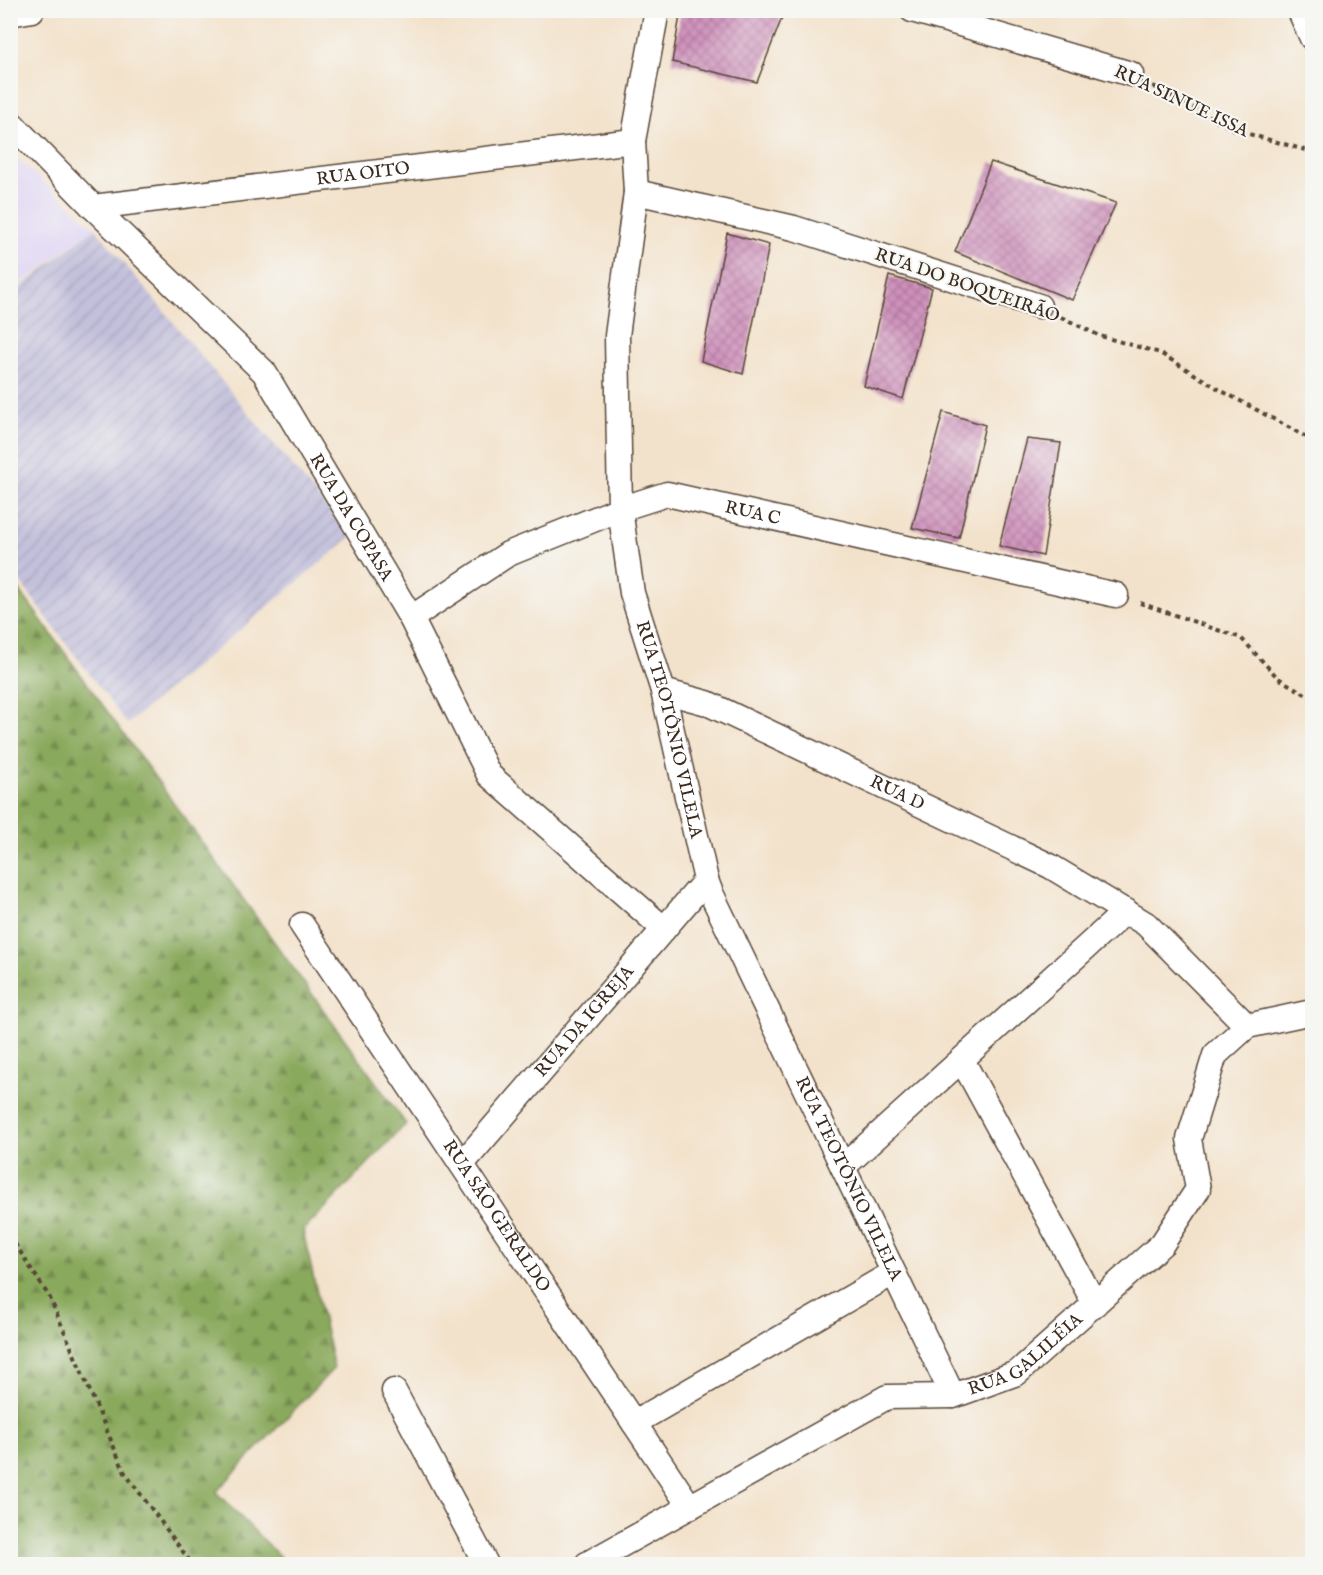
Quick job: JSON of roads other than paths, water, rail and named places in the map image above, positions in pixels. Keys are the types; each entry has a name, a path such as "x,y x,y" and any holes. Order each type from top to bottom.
{"street":[{"path":"10,14 32,10"},
{"name":"RUA TEOTÔNIO VILELA","path":"657,10 633,141 636,192 618,336 620,509 632,594 663,691 706,880 711,893 953,1396"},
{"name":"RUA SINUE ISSA","path":"912,10 1131,74"},
{"path":"1307,10 1302,16 1312,38"},
{"name":"RUA DA COPASA","path":"10,122 93,207 264,372 411,618 489,775 664,929"},
{"name":"RUA OITO","path":"93,207 633,141"},
{"name":"RUA DO BOQUEIRÃO","path":"636,192 794,228 1039,306"},
{"name":"RUA C","path":"411,618 508,554 620,509 667,494 1116,595"},
{"name":"RUA D","path":"663,691 707,703 1050,866 1146,924 1247,1026"},
{"name":"RUA DA IGREJA","path":"462,1164 706,880"},
{"path":"843,1167 1126,911"},
{"name":"RUA SÃO GERALDO","path":"302,925 690,1507"},
{"path":"1247,1026 1312,1012"},
{"name":"RUA GALILÉIA","path":"587,1564 887,1397 953,1396 1017,1373 1162,1244 1198,1189 1189,1139 1215,1055 1247,1026"},
{"path":"962,1059 1095,1304"},
{"path":"634,1423 893,1273"},
{"path":"394,1391 486,1564"}]}
